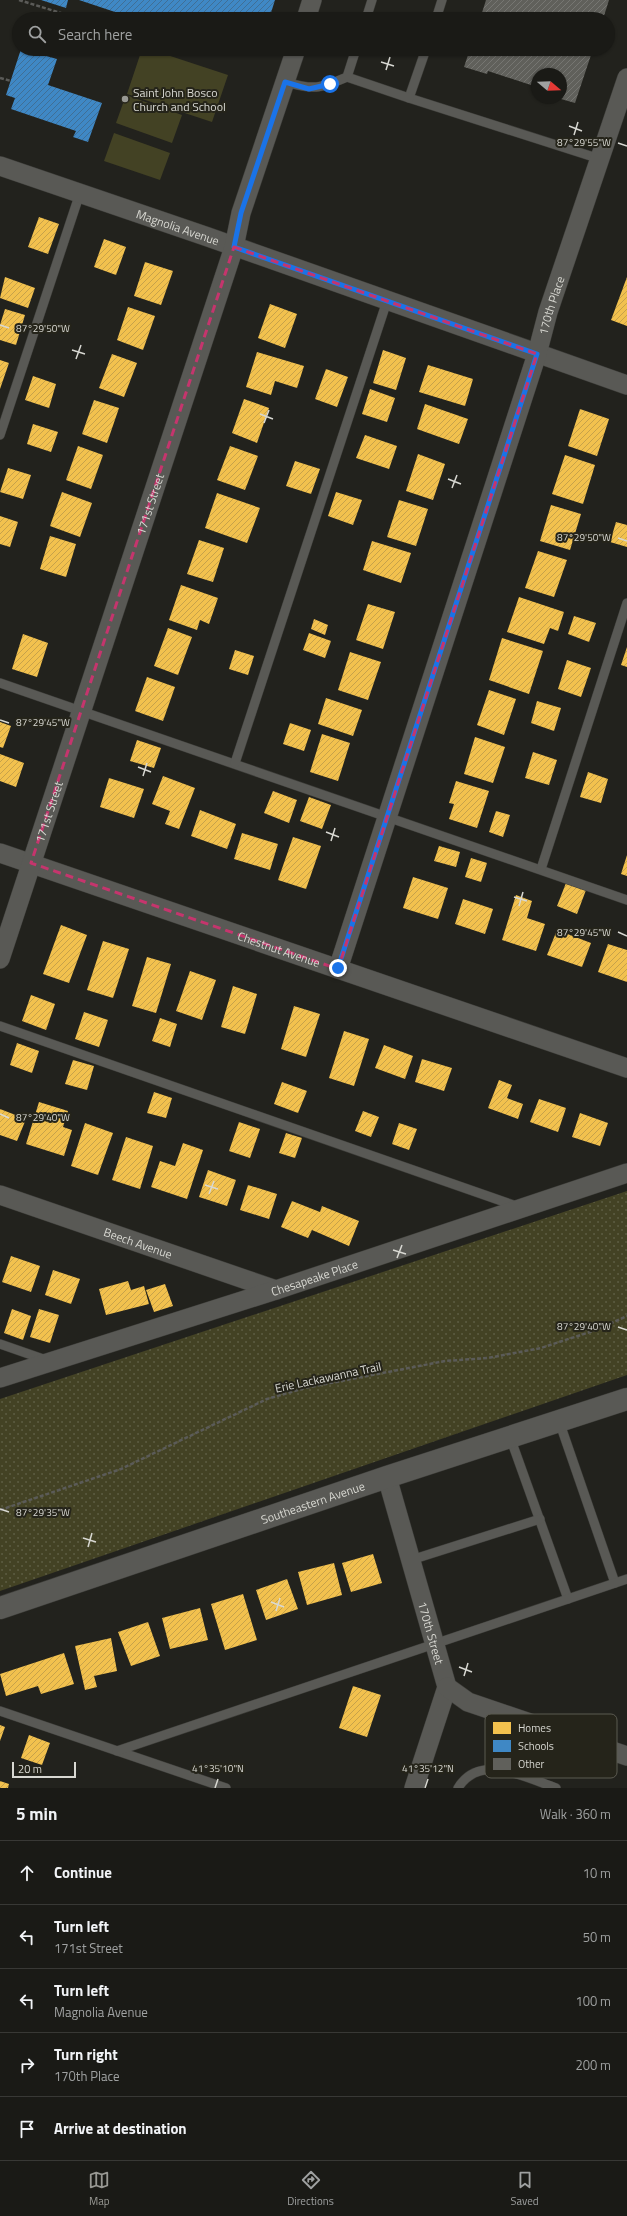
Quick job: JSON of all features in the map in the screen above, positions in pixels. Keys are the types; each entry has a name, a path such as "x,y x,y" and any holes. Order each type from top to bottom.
{"street":[{"path":"308,12 312,0"},
{"name":"171st Street","path":"0,959 234,247 241,213 294,56"},
{"name":"170th Place","path":"338,968 537,354 548,312 627,78"},
{"name":"Magnolia Avenue","path":"0,166 627,385"},
{"name":"Chestnut Avenue","path":"0,853 627,1068"},
{"name":"Chesapeake Place","path":"0,1378 276,1290 627,1173"},
{"name":"Beech Avenue","path":"0,1195 276,1290"},
{"name":"Southeastern Avenue","path":"0,1608 387,1477 627,1399"},
{"name":"170th Street","path":"387,1477 448,1687"},
{"path":"414,1788 448,1687 468,1702 503,1714"},
{"path":"617,1753 627,1756"}],"lane":[{"path":"368,12 372,0"},
{"path":"438,12 442,0"},
{"path":"347,77 354,56"},
{"path":"409,98 424,56"},
{"path":"285,82 309,89 330,84 347,77 600,159"},
{"path":"0,435 80,193"},
{"path":"234,763 387,301"},
{"path":"540,869 627,604"},
{"path":"0,682 388,815 627,900"},
{"path":"0,1026 522,1208"},
{"path":"0,1344 51,1362"},
{"path":"559,1421 615,1583"},
{"path":"510,1437 568,1599"},
{"path":"411,1560 540,1519"},
{"path":"117,1752 435,1643 627,1580"},
{"path":"0,1710 117,1752 226,1788"},
{"path":"458,1788 463,1780 472,1774 485,1770"},
{"path":"528,1778 556,1788"}],"path":[{"path":"19,0 58,12"},
{"path":"0,78 11,81"},
{"name":"Erie Lackawanna Trail","path":"0,1510 121,1470 267,1399 305,1388 445,1361 488,1358 541,1348 596,1330 627,1316"}],"highlighted area":[{"path":"234,247 537,354 338,969 31,863"}],"shaded area":[{"path":"140,56 170,56 228,75 212,122 127,94"},
{"path":"126,95 182,115 172,143 116,123"},
{"path":"114,133 170,153 160,180 104,161"},
{"path":"627,1191 627,1375 0,1591 0,1399"}],"building: Homes":[{"path":"39,217 59,224 48,254 28,247"},
{"path":"104,239 126,247 116,275 94,267"},
{"path":"145,262 173,271 161,305 134,296"},
{"path":"5,277 35,288 28,308 0,298"},
{"path":"627,277 627,326 611,320"},
{"path":"270,304 297,314 285,348 258,338"},
{"path":"128,307 155,316 143,350 117,340"},
{"path":"5,309 25,315 16,345 0,340 0,325"},
{"path":"383,350 406,358 396,390 373,383"},
{"path":"257,352 304,366 297,388 275,381 271,395 246,387"},
{"path":"112,354 137,363 124,397 99,388"},
{"path":"0,360 9,363 0,389"},
{"path":"428,365 473,379 465,406 419,392"},
{"path":"326,369 348,377 337,407 315,399"},
{"path":"33,376 56,384 49,408 25,400"},
{"path":"370,389 395,398 387,422 362,414"},
{"path":"244,399 269,408 257,443 232,433"},
{"path":"94,400 119,408 107,443 82,434"},
{"path":"425,404 468,419 459,444 417,429"},
{"path":"580,409 609,419 597,456 568,446"},
{"path":"33,424 58,432 51,452 27,444"},
{"path":"365,435 397,446 389,469 356,458"},
{"path":"78,446 103,455 91,489 66,480"},
{"path":"230,446 258,456 245,490 217,480"},
{"path":"418,454 445,464 433,500 406,491"},
{"path":"565,455 595,465 583,504 552,494"},
{"path":"295,461 320,469 311,494 286,486"},
{"path":"8,468 31,475 23,499 0,492"},
{"path":"62,492 92,503 80,537 50,526"},
{"path":"336,492 362,500 353,525 328,516"},
{"path":"217,493 260,508 247,543 205,528"},
{"path":"399,500 428,509 416,546 387,537"},
{"path":"551,505 581,514 570,550 540,541"},
{"path":"0,516 18,522 10,547 0,544"},
{"path":"616,522 627,525 627,547 610,542"},
{"path":"50,536 76,544 66,577 40,569"},
{"path":"199,540 224,548 213,582 187,574"},
{"path":"372,541 411,553 401,583 363,570"},
{"path":"538,551 567,560 554,597 525,588"},
{"path":"181,585 218,598 209,624 200,620 197,630 169,620"},
{"path":"519,597 564,612 558,631 550,628 544,644 507,632"},
{"path":"368,604 395,612 383,649 356,640"},
{"path":"574,616 596,623 589,642 568,634"},
{"path":"314,619 328,625 325,635 311,629"},
{"path":"168,628 192,637 178,675 154,666"},
{"path":"309,633 331,641 325,658 303,650"},
{"path":"23,634 48,643 37,677 12,669"},
{"path":"502,638 543,651 529,694 489,680"},
{"path":"627,647 627,667 621,665"},
{"path":"235,650 254,656 248,675 229,669"},
{"path":"350,652 381,662 368,700 338,690"},
{"path":"567,660 591,668 581,697 558,689"},
{"path":"147,677 175,687 163,721 135,711"},
{"path":"489,690 516,699 504,735 477,725"},
{"path":"326,698 362,710 353,736 318,724"},
{"path":"537,701 561,708 554,731 531,723"},
{"path":"0,722 11,726 3,748 0,747"},
{"path":"290,723 311,730 304,751 283,744"},
{"path":"322,734 350,743 338,781 310,772"},
{"path":"475,737 505,747 493,783 464,774"},
{"path":"137,740 161,748 154,768 130,761"},
{"path":"533,752 557,760 549,785 525,778"},
{"path":"0,754 24,763 16,787 0,781"},
{"path":"588,772 608,779 601,803 580,797"},
{"path":"163,776 195,788 179,829 165,824 170,811 152,804"},
{"path":"109,778 144,789 134,818 100,807"},
{"path":"456,781 489,791 477,828 449,819 454,804 449,803"},
{"path":"273,791 297,800 289,823 264,813"},
{"path":"309,797 331,805 322,829 300,821"},
{"path":"200,810 236,824 227,849 191,836"},
{"path":"496,811 510,815 503,837 489,832"},
{"path":"242,833 278,844 270,870 234,859"},
{"path":"293,837 321,846 306,889 278,880"},
{"path":"439,846 460,852 456,867 434,861"},
{"path":"627,855 627,876 621,874"},
{"path":"471,858 487,863 481,882 465,877"},
{"path":"413,877 448,888 438,919 403,908"},
{"path":"566,883 586,890 577,914 557,906"},
{"path":"516,895 532,901 527,918 545,924 536,951 502,940"},
{"path":"463,899 493,909 485,934 455,924"},
{"path":"61,925 87,935 69,983 43,974"},
{"path":"557,930 591,943 582,967 547,955"},
{"path":"103,941 129,949 113,998 87,990"},
{"path":"608,944 627,950 627,982 598,972"},
{"path":"147,957 171,964 156,1013 132,1006"},
{"path":"190,971 216,980 202,1020 176,1011"},
{"path":"233,986 257,994 245,1034 221,1027"},
{"path":"31,995 55,1004 46,1030 22,1021"},
{"path":"294,1006 320,1014 306,1057 281,1049"},
{"path":"84,1012 108,1020 99,1047 75,1039"},
{"path":"160,1018 177,1024 170,1047 152,1041"},
{"path":"344,1031 369,1039 354,1086 329,1078"},
{"path":"17,1043 39,1051 32,1073 10,1065"},
{"path":"384,1045 413,1056 405,1079 375,1068"},
{"path":"422,1059 452,1068 444,1091 415,1082"},
{"path":"73,1060 94,1066 87,1090 65,1084"},
{"path":"499,1080 512,1085 507,1098 523,1104 518,1119 488,1108"},
{"path":"282,1082 307,1091 298,1113 274,1104"},
{"path":"154,1092 172,1098 166,1118 147,1113"},
{"path":"539,1099 566,1108 558,1132 530,1122"},
{"path":"39,1102 68,1111 63,1127 72,1130 64,1156 26,1144"},
{"path":"0,1109 26,1119 17,1141 0,1135"},
{"path":"363,1111 379,1117 371,1137 355,1131"},
{"path":"580,1113 608,1123 600,1146 572,1137"},
{"path":"239,1122 260,1129 250,1158 229,1151"},
{"path":"85,1123 113,1133 98,1175 71,1166"},
{"path":"399,1123 417,1129 409,1150 392,1144"},
{"path":"286,1133 302,1138 295,1158 279,1153"},
{"path":"126,1137 153,1146 140,1189 112,1180"},
{"path":"183,1143 203,1150 187,1199 151,1187 160,1161 175,1166"},
{"path":"208,1170 236,1180 227,1206 199,1197"},
{"path":"248,1185 277,1194 269,1219 240,1210"},
{"path":"292,1201 320,1212 322,1206 359,1221 349,1246 312,1230 308,1238 281,1227"},
{"path":"11,1256 40,1266 31,1292 2,1282"},
{"path":"53,1270 80,1279 71,1304 45,1295"},
{"path":"128,1281 131,1290 144,1286 149,1304 106,1315 99,1289"},
{"path":"165,1284 173,1306 154,1312 146,1290"},
{"path":"12,1309 31,1316 23,1340 4,1333"},
{"path":"39,1309 59,1315 50,1343 30,1337"},
{"path":"373,1554 382,1583 351,1592 342,1563"},
{"path":"334,1563 342,1595 307,1605 298,1572"},
{"path":"287,1579 298,1609 266,1620 256,1590"},
{"path":"243,1594 257,1640 225,1650 211,1604"},
{"path":"200,1608 208,1640 170,1649 162,1618"},
{"path":"148,1622 160,1656 131,1666 118,1632"},
{"path":"111,1638 117,1671 94,1676 97,1687 85,1690 75,1646"},
{"path":"64,1653 74,1684 41,1694 38,1686 6,1696 0,1674"},
{"path":"353,1686 381,1695 367,1737 339,1728"},
{"path":"0,1725 5,1727 0,1741"},
{"path":"29,1735 50,1743 42,1765 21,1758"},
{"path":"0,1781 9,1784 8,1788 0,1788"}],"building: Schools":[{"path":"41,0 68,0 66,8"},
{"path":"79,0 275,0 271,12 115,12"},
{"path":"19,56 46,56 57,59 48,85 102,103 88,142 73,137 76,131 11,109 15,98 6,95"}],"building: Other":[{"path":"486,0 609,0 605,12 482,12"},
{"path":"468,56 591,56 575,103 567,101 567,68 531,68 531,85 488,71 487,74 464,67"}],"place":[{"name":"Saint John Bosco Church and School","path":"125,99"}],"route":[{"path":"330,84 309,89 285,82 241,213 234,247 537,354 338,968"}]}
